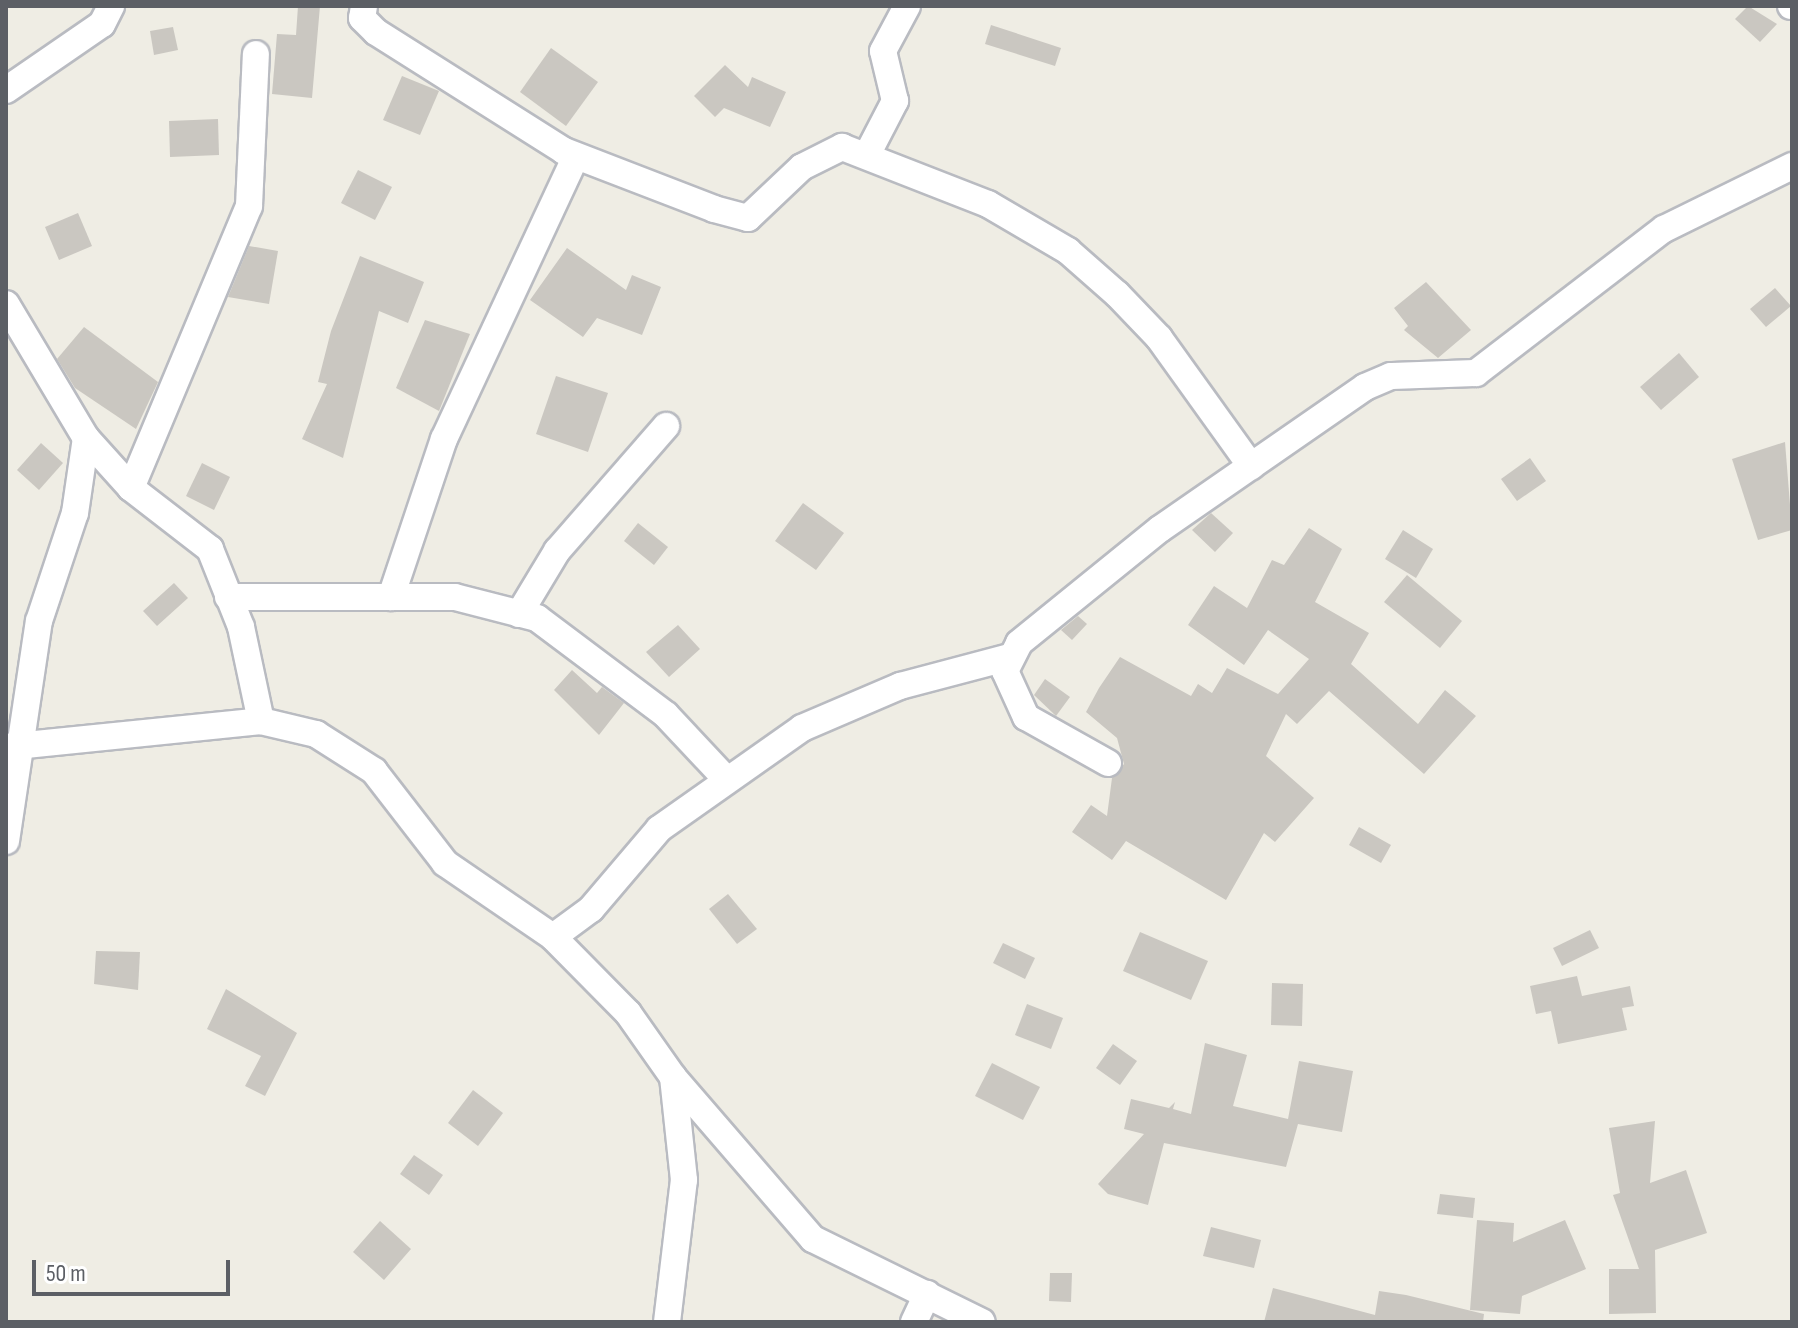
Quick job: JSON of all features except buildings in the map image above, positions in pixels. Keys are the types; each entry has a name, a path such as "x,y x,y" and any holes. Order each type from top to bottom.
{"street":[{"path":"6,90 102,24 111,6"},
{"path":"364,6 362,18 376,32 576,156 748,218 802,167 842,147 868,153 988,204 1068,251 1159,338 1251,466"},
{"path":"868,153 895,101 883,51 907,6"},
{"path":"131,488 249,206 256,54"},
{"path":"391,597 466,387 576,156"},
{"path":"553,937 591,909 659,829 802,728 900,686 1010,657 1160,529 1365,387 1391,376 1447,377 1486,367 1664,229 1792,166"},
{"path":"6,304 86,438 131,488 195,531 210,549 228,597 261,721"},
{"path":"519,614 557,551 666,426"},
{"path":"6,841 16,744 34,646 75,513 86,438"},
{"path":"228,597 455,597 537,618 666,715 727,780"},
{"path":"1010,657 1005,671 1026,717 1108,763"},
{"path":"16,744 261,721 316,734 374,771 445,863 553,937 628,1013 673,1077 813,1239 982,1322"},
{"path":"667,1322 684,1180 673,1077"},
{"path":"914,1322 927,1294"}]}
